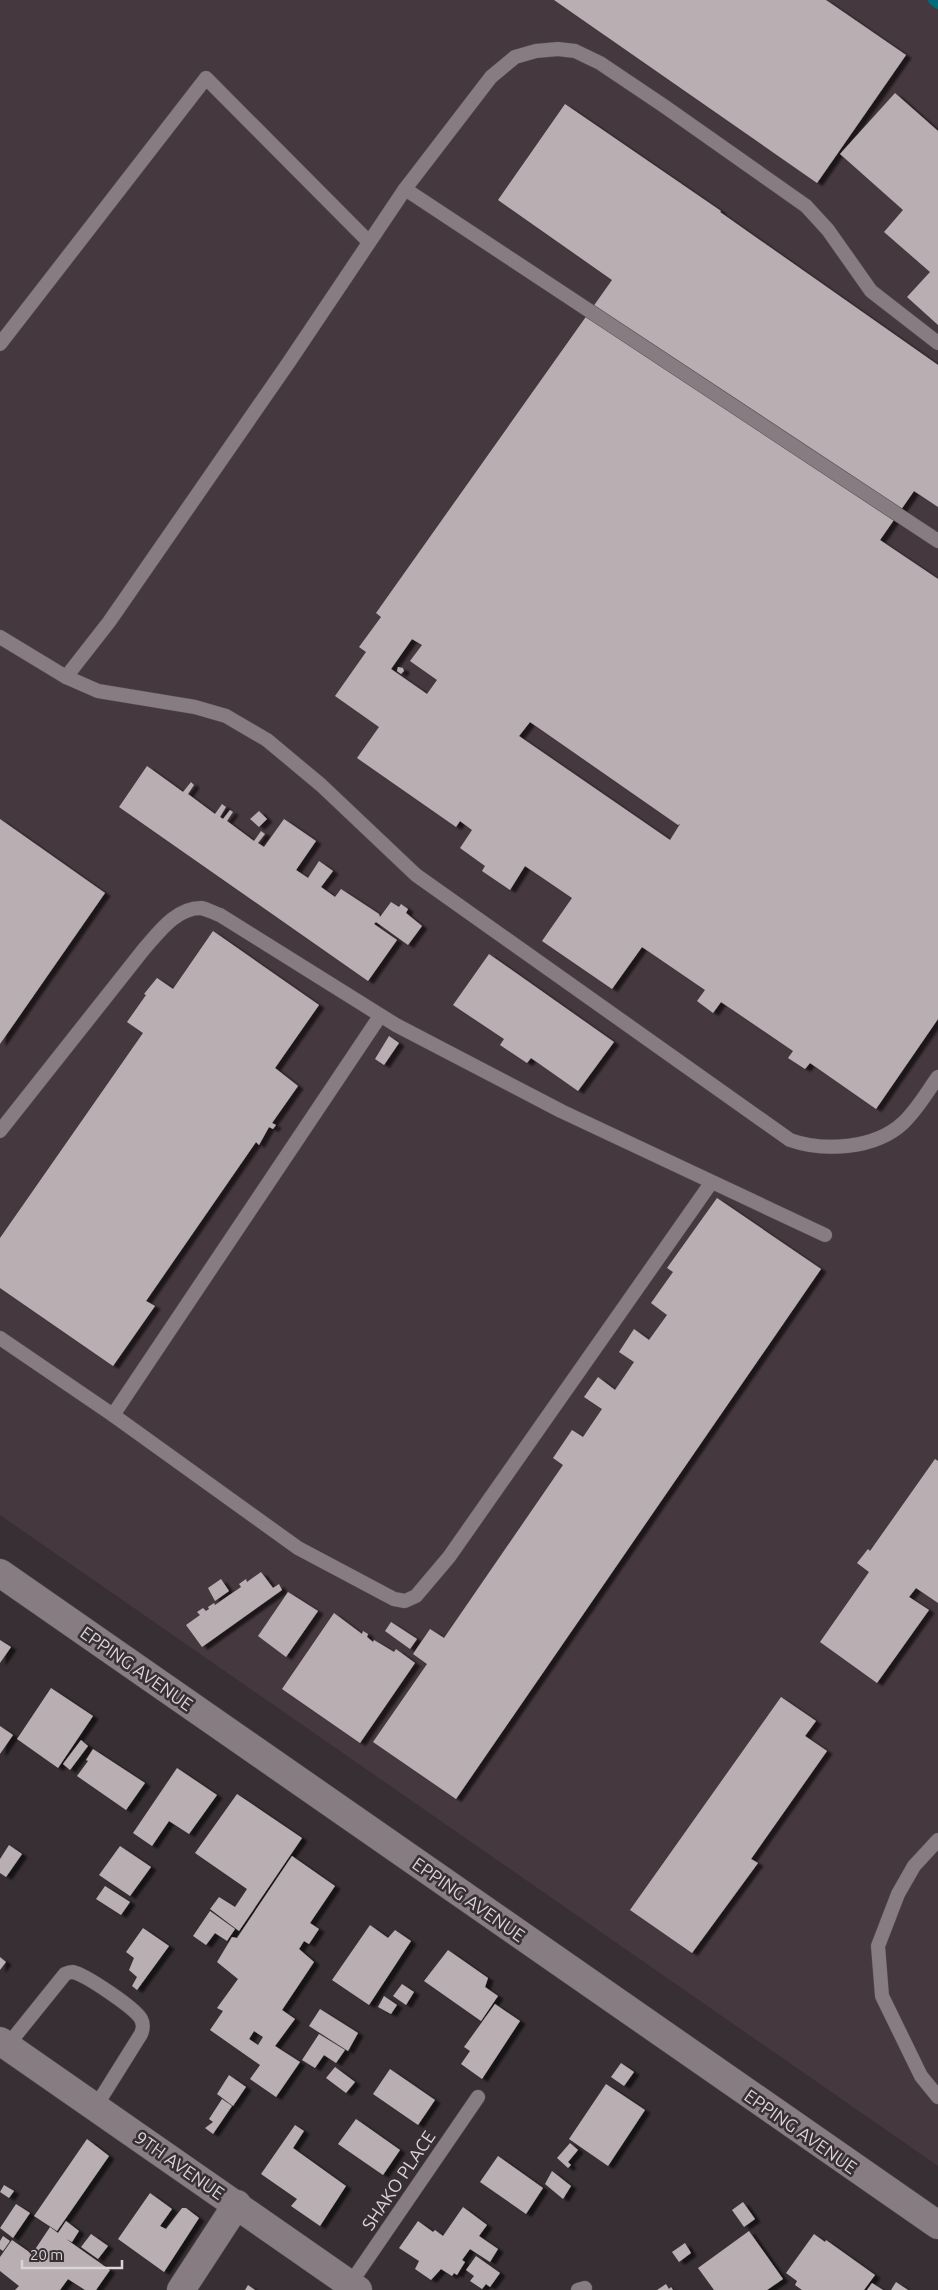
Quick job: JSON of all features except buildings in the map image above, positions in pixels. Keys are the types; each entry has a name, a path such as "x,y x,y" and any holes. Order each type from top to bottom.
{"street":[{"name":"EPPING AVENUE","path":"0,1573 938,2225"},
{"name":"9TH AVENUE","path":"4,2043 354,2287"},
{"path":"181,2290 237,2204"}],"lane":[{"path":"66,676 109,622 289,362 404,189 491,77 515,57 536,51 575,51 600,63 664,106 806,206 828,230 871,291 938,344"},
{"path":"0,344 206,78 369,242"},
{"path":"404,189 938,541"},
{"path":"0,637 66,676 98,691 195,707 226,716 267,740 322,785 416,876 790,1140 808,1146 828,1147 866,1142 889,1133 903,1123 938,1077"},
{"path":"0,1131 144,949 170,921 188,910 203,908 220,915 380,1016 560,1111 825,1235"},
{"path":"113,1415 380,1016"},
{"path":"0,1338 113,1415 298,1548 394,1599 405,1601 416,1596 448,1558 711,1182"},
{"path":"938,1840 914,1866 898,1894 878,1946 882,1996 921,2076 938,2097"},
{"path":"4,2043 65,1974 72,1972 88,1980 134,2011 141,2019 143,2026 141,2034 96,2106"},
{"name":"SHAKO PLACE","path":"354,2287 478,2097"}],"shaded area":[{"path":"0,0 938,0 938,2166 0,1515"}],"waterway":[{"path":"933,0 938,4"}]}
